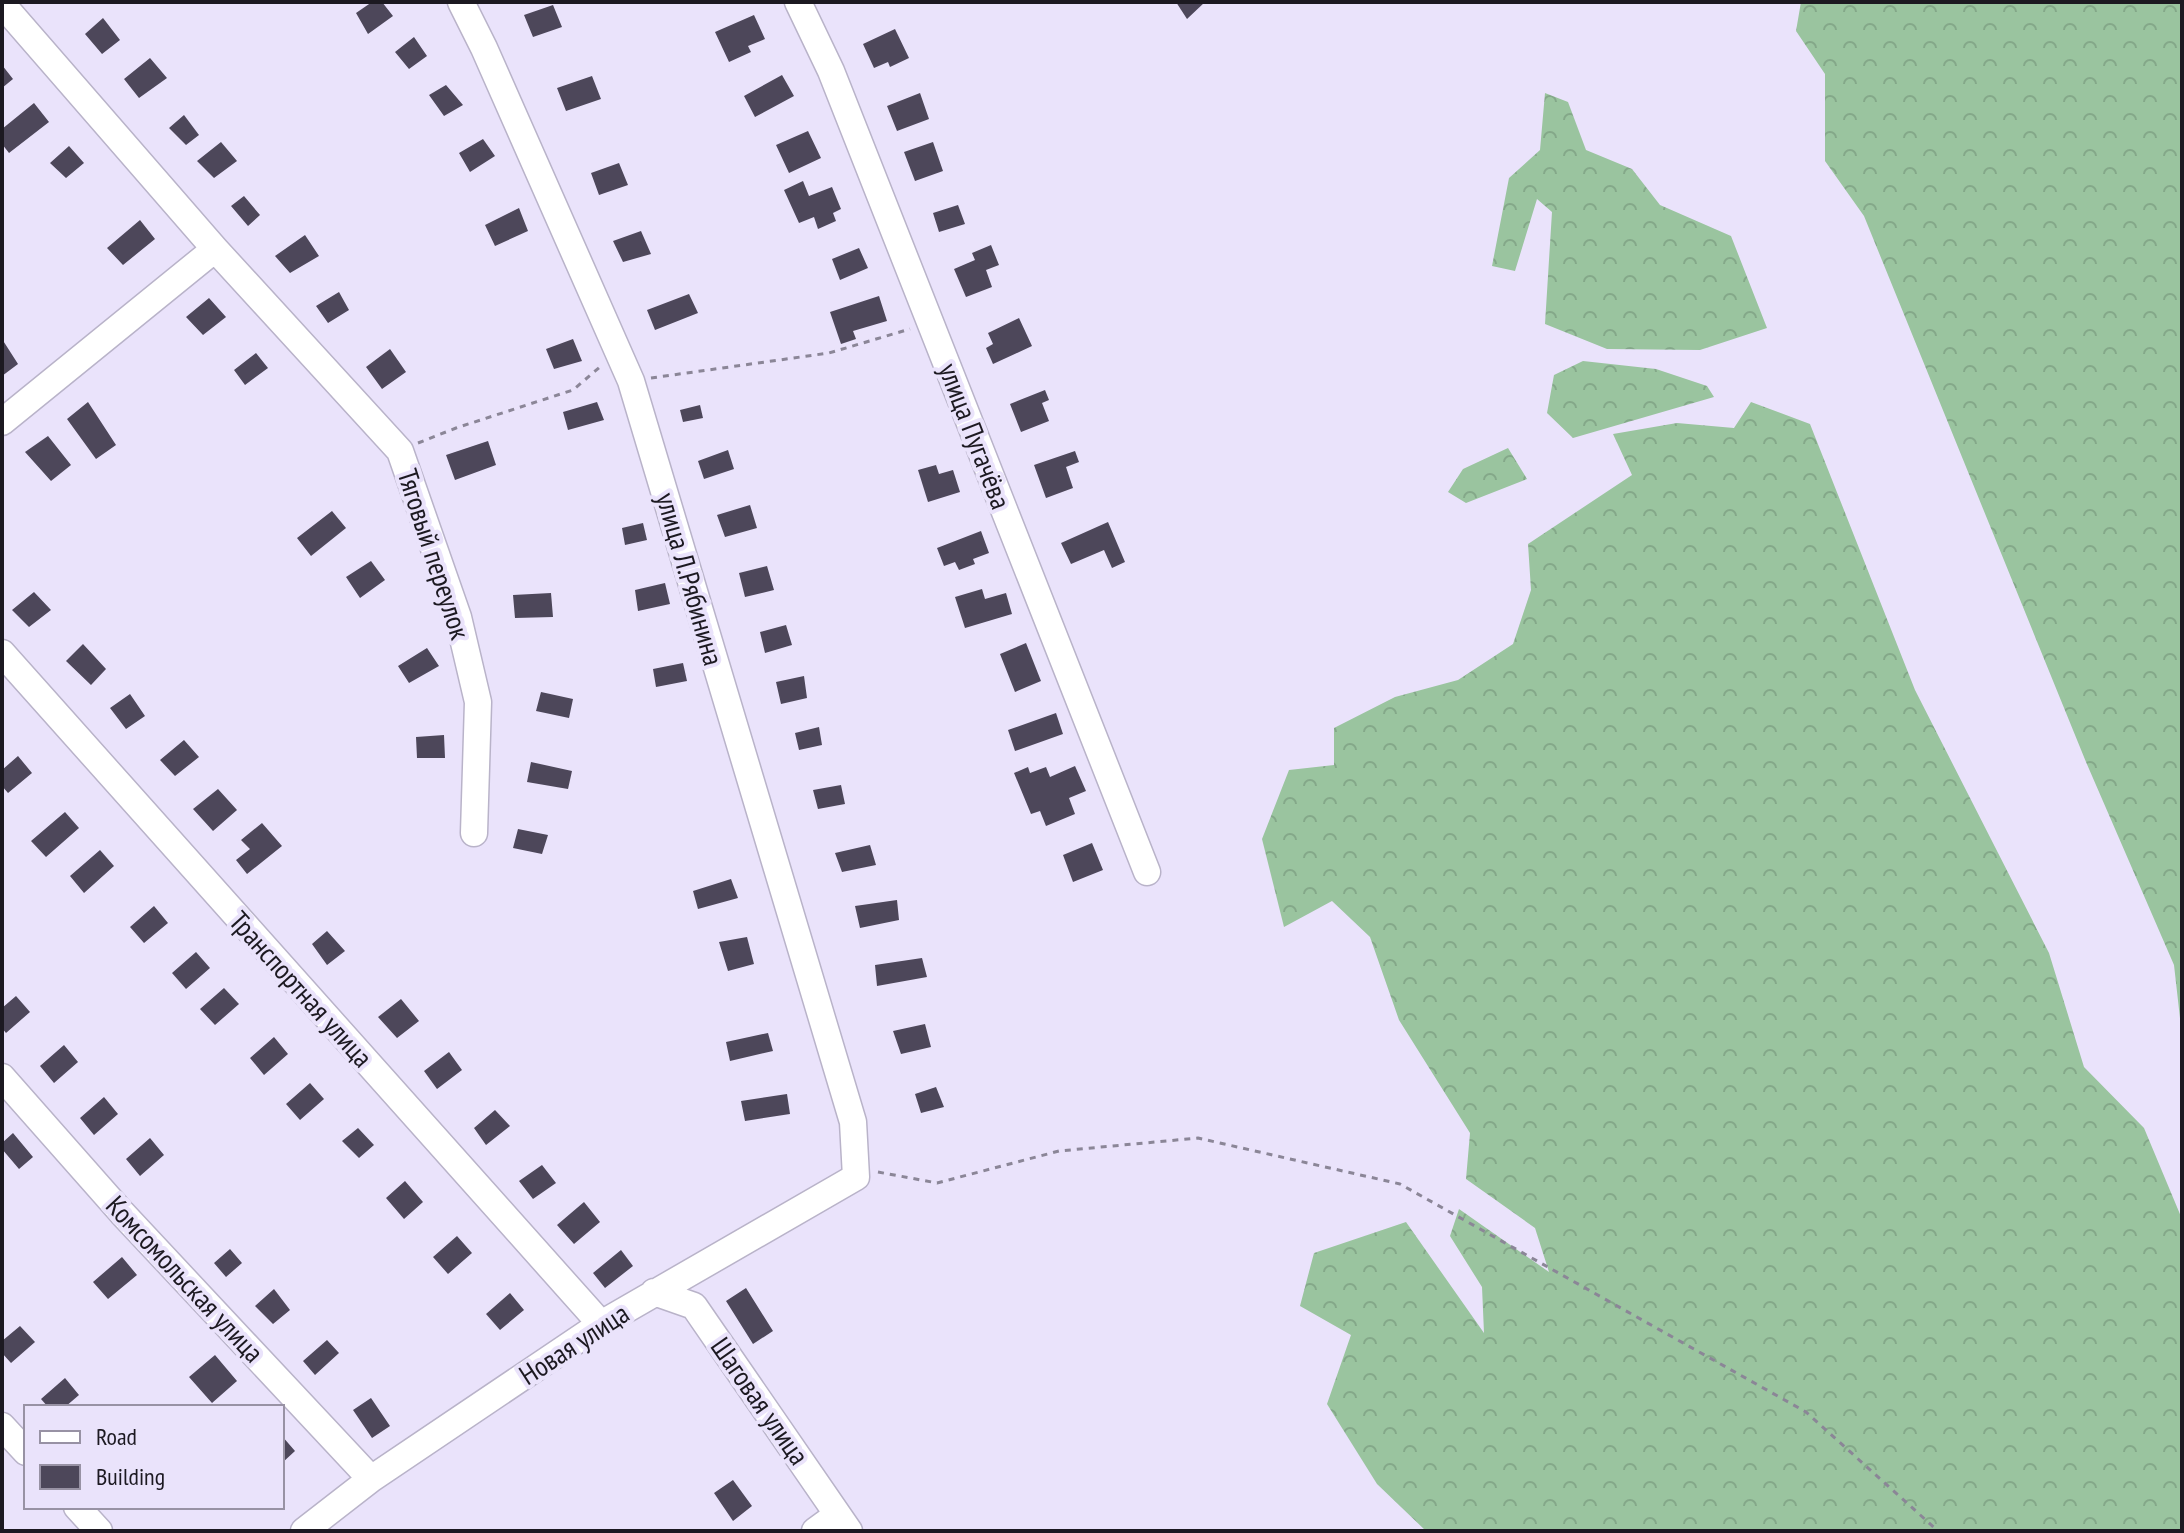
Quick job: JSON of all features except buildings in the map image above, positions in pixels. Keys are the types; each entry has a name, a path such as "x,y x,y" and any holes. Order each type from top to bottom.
{"street":[{"name":"улица Л.Рябинина","path":"461,2 631,381 853,1122 855,1172"},
{"name":"улица Пугачёва","path":"798,2 831,71 1147,872"},
{"name":"Тяговый переулок","path":"2,4 215,249 400,451 458,617 478,702 474,833"},
{"path":"2,422 215,249"},
{"name":"Транспортная улица","path":"2,653 601,1324"},
{"name":"Комсомольская улица","path":"2,1077 122,1213 371,1479"},
{"name":"Новая улица","path":"304,1531 371,1479 601,1324 855,1172"},
{"name":"Шаговая улица","path":"654,1292 694,1306 843,1523"},
{"path":"2,1426 24,1450"},
{"path":"79,1509 99,1531"},
{"path":"815,1531 843,1523"}],"path":[{"path":"631,381 829,353 930,323"},
{"path":"400,451 456,428 573,390 617,351"},
{"path":"855,1172 937,1183 1059,1151 1198,1138 1400,1184 1806,1412 1938,1531"}],"green space":[{"path":"1801,2 2182,2 2182,1036 2174,965 2086,762 1864,216 1825,161 1825,74 1796,31"},
{"path":"1545,93 1568,102 1586,150 1632,169 1660,205 1731,236 1767,328 1700,350 1607,349 1545,324 1552,212 1537,199 1515,271 1492,266 1509,178 1540,150"},
{"path":"1583,361 1656,369 1707,386 1714,397 1573,438 1547,413 1554,375"},
{"path":"1751,402 1810,424 1915,690 2049,953 2084,1067 2144,1128 2182,1219 2182,1531 1426,1531 1377,1484 1327,1404 1351,1335 1300,1306 1314,1253 1406,1222 1484,1333 1482,1287 1450,1236 1459,1209 1549,1272 1535,1228 1466,1179 1470,1133 1399,1020 1370,937 1332,901 1284,927 1262,839 1289,770 1334,765 1334,728 1395,697 1458,680 1513,644 1531,590 1528,544 1632,475 1613,434 1677,423 1734,428"},
{"path":"1508,448 1527,479 1466,503 1448,492 1463,469"}]}
